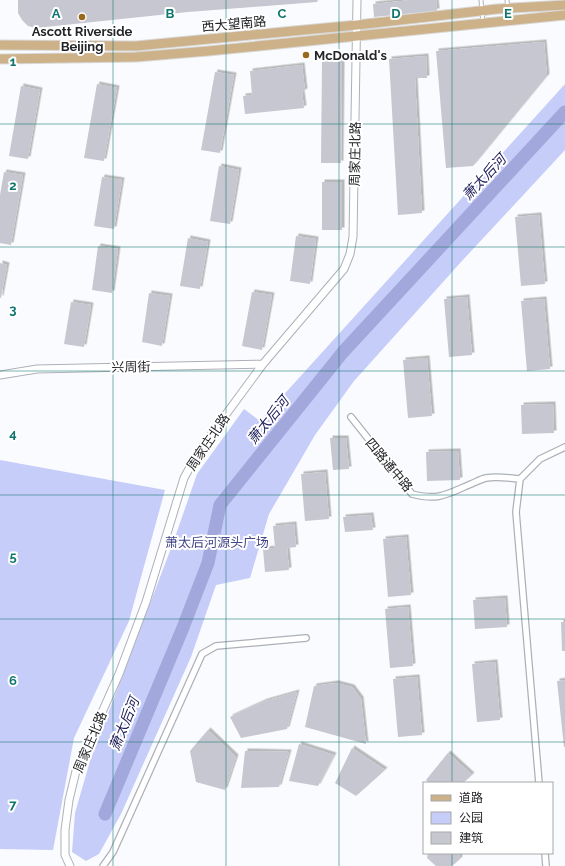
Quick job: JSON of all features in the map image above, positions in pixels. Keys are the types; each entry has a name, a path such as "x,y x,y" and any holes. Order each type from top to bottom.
{"main road":[{"name":"西大望南路","path":"0,45 136,46 357,25 482,11 508,5 565,5"},
{"name":"西大望南路","path":"0,59 136,57 216,51 565,15"}],"street":[{"name":"周家庄北路","path":"70,866 65,855 65,830 69,800 76,771 119,674 146,602 184,478 199,451 263,364 344,269 350,254 353,237 357,0"},
{"name":"兴周街","path":"0,376 37,369 263,364"},
{"name":"四路通中路","path":"351,417 412,494 425,497 436,497 454,492 484,478 500,477 520,479"},
{"path":"539,782 516,512 520,479 540,459 565,447"},
{"path":"103,866 113,852 202,654 216,646 306,638"},
{"path":"545,854 546,866"}],"lane":[{"path":"481,0 483,24"},
{"path":"508,5 509,21"}],"green space":[{"name":"萧太后河源头广场","path":"565,84 565,150 461,262 354,381 315,435 269,514 250,578 216,585 191,657 121,814 99,854 86,861 72,852 75,813 90,761 173,543 197,474 244,409 260,421"},
{"path":"0,460 165,490 129,621 74,738 53,850 0,849"}],"building":[{"name":"Ascott Riverside Beijing","path":"18,0 318,0 317,2 188,12 36,28 28,26 22,20 18,13"},
{"path":"412,0 436,0 437,11 374,17 373,4"},
{"path":"544,42 547,76 473,166 446,168 436,51"},
{"path":"426,56 427,78 415,78 422,213 398,215 389,59"},
{"path":"322,60 342,60 341,163 321,163"},
{"path":"302,65 305,91 302,92 304,108 245,114 243,96 252,95 250,71"},
{"path":"215,72 234,75 220,153 201,150"},
{"path":"97,84 117,88 104,161 84,158"},
{"path":"21,86 40,90 28,159 9,156"},
{"path":"219,166 239,170 230,224 210,221"},
{"path":"4,172 23,175 11,245 0,243 0,195"},
{"path":"102,177 122,180 114,229 94,226"},
{"path":"322,182 342,182 342,230 322,230"},
{"path":"539,215 545,284 521,286 515,217"},
{"path":"296,236 316,239 310,284 290,281"},
{"path":"188,238 208,242 200,289 180,286"},
{"path":"98,246 118,249 112,293 92,290"},
{"path":"0,263 7,265 1,298 0,298"},
{"path":"252,292 272,295 262,350 242,346"},
{"path":"149,293 170,296 162,346 142,342"},
{"path":"467,297 472,355 449,357 444,299"},
{"path":"544,299 550,369 527,371 521,301"},
{"path":"71,302 91,305 84,347 64,344"},
{"path":"427,358 432,416 408,418 403,360"},
{"path":"553,404 554,433 522,434 521,405"},
{"path":"330,438 346,438 349,469 333,470"},
{"path":"458,451 460,480 427,481 426,452"},
{"path":"325,472 329,519 305,521 301,474"},
{"path":"371,515 373,530 345,532 343,517"},
{"path":"294,524 296,547 287,548 289,570 265,572 263,549 275,548 273,526"},
{"path":"406,537 411,595 388,597 383,539"},
{"path":"505,598 507,627 475,629 473,600"},
{"path":"408,607 413,666 390,668 385,609"},
{"path":"561,622 565,622 565,651 562,651"},
{"path":"495,662 500,720 477,722 472,664"},
{"path":"417,677 422,735 398,737 393,679"},
{"path":"565,680 565,747 564,747 557,681"},
{"path":"336,683 352,687 361,699 366,744 305,727 314,686"},
{"path":"297,692 287,729 241,738 230,717 265,701"},
{"path":"208,730 236,757 225,790 196,782 190,751"},
{"path":"299,744 334,755 318,786 289,781"},
{"path":"352,748 385,770 356,796 335,783"},
{"path":"245,751 289,752 279,787 241,788"},
{"path":"448,753 472,775 464,782 428,782 426,780"},
{"path":"428,854 459,854 460,859 452,866 436,866 427,858"}],"waterway":[{"name":"萧太后河","path":"105,814 182,630 208,563 220,505 343,352 565,112"}],"place":[{"name":"Ascott Riverside Beijing","path":"82,17"},
{"name":"McDonald's","path":"306,55"}]}
